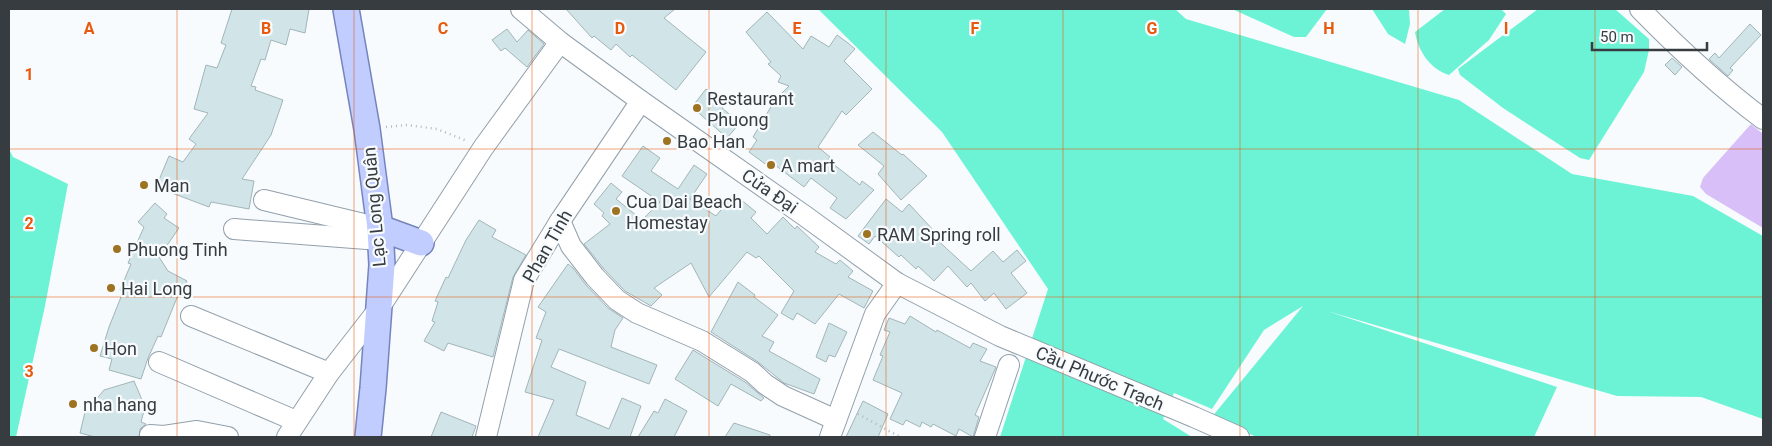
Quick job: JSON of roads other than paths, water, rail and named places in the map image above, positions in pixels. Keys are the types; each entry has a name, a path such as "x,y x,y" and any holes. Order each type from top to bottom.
{"main road":[{"name":"Lạc Long Quân","path":"346,9 367,129 382,265 368,437"},
{"path":"380,234 421,243"}],"street":[{"name":"Cửa Đại","path":"521,9 560,42 640,101 805,216 897,283 1005,338"},
{"path":"1640,9 1670,39 1742,104 1763,120"},
{"path":"159,362 291,429 329,372 378,310 483,148 560,42"},
{"name":"Phan Tình","path":"486,437 524,280 560,221 640,101"},
{"path":"264,200 380,234"},
{"path":"560,221 571,246 595,277 617,300 637,313 702,341 752,372 765,384 783,396 836,421 874,314 897,283"},
{"path":"234,228 380,234"},
{"path":"191,316 329,372"},
{"name":"Cầu Phước Trạch","path":"1005,338 1239,437"},
{"path":"985,437 1009,365"},
{"path":"150,435 164,436 197,431 228,437"}],"place":[{"name":"Restaurant Phuong","path":"697,108"},
{"name":"Bao Han","path":"667,141"},
{"name":"A mart","path":"771,165"},
{"name":"Man","path":"144,185"},
{"name":"Cua Dai Beach Homestay","path":"616,211"},
{"name":"RAM Spring roll","path":"867,234"},
{"name":"Phuong Tinh","path":"117,249"},
{"name":"Hai Long","path":"111,288"},
{"name":"Hon","path":"94,348"},
{"name":"nha hang","path":"73,404"}]}
